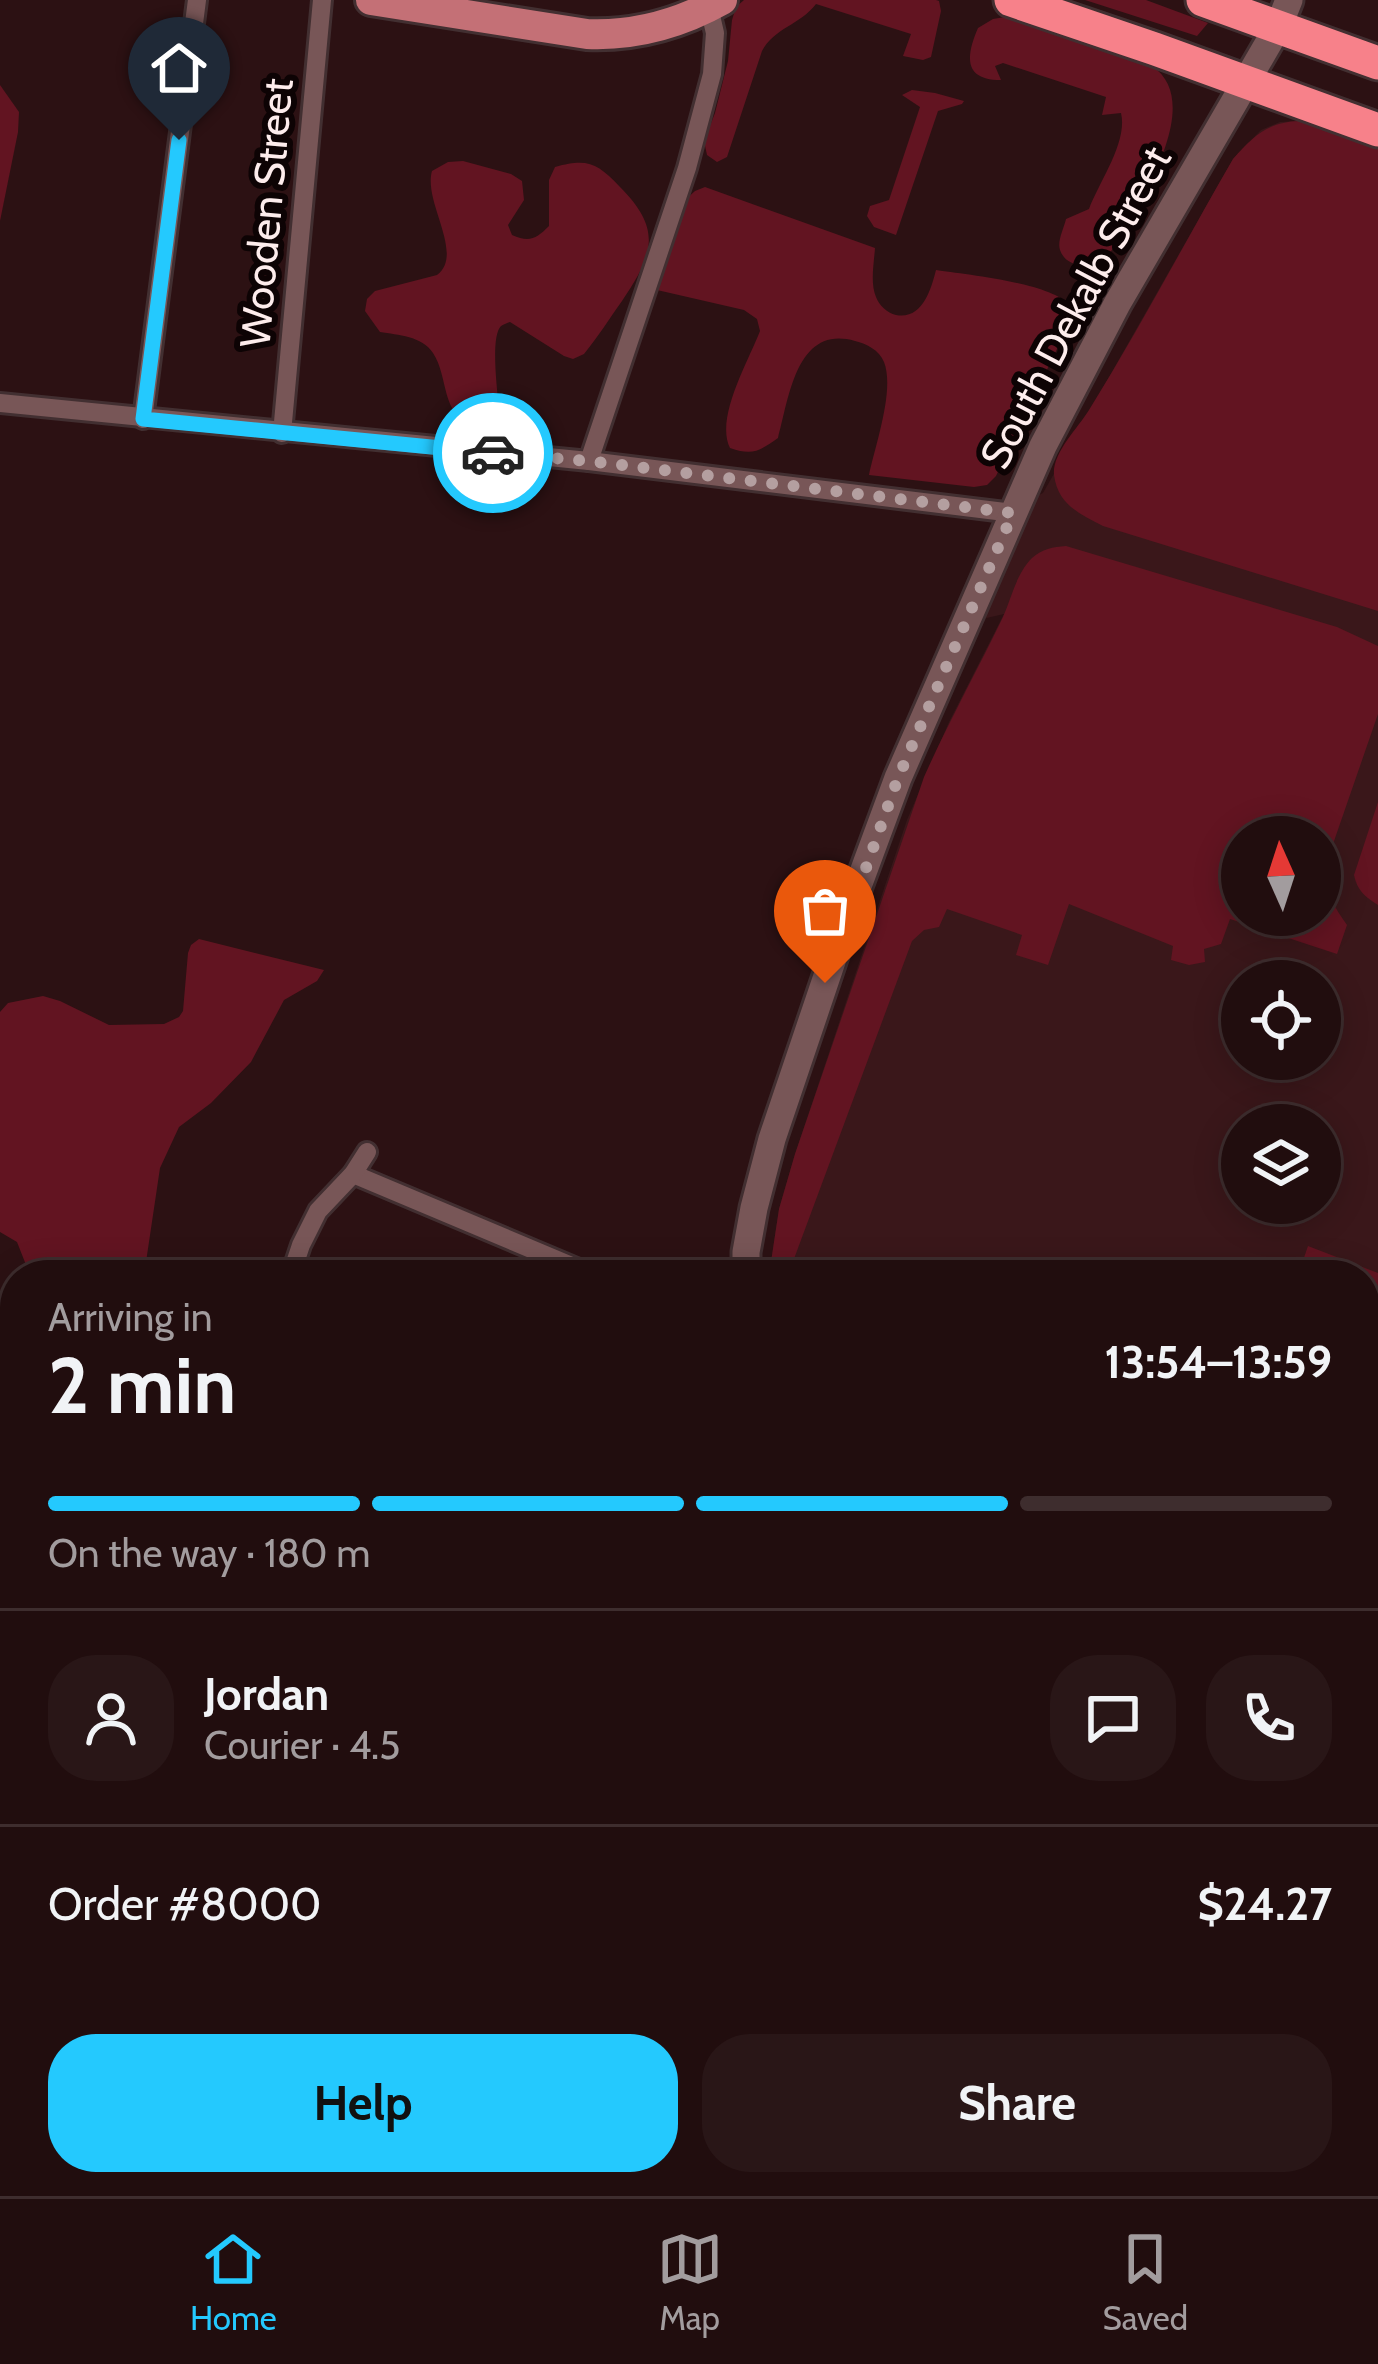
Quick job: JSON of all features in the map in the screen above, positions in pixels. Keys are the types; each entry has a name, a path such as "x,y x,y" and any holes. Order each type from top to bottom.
{"highway":[{"path":"1011,0 1378,130"},
{"path":"1203,0 1284,12 1378,63"}],"main road":[{"path":"370,0 606,35 652,28 714,2"},
{"name":"South Dekalb Street","path":"746,1260 772,1139 898,778 1043,446 1117,304 1284,12"}],"street":[{"path":"143,419 196,0"},
{"name":"Wooden Street","path":"282,433 322,0"},
{"path":"589,461 686,168 712,74 714,2"},
{"path":"0,404 589,461 1013,513"},
{"path":"296,1260 318,1211 367,1152"},
{"path":"353,1174 557,1260"}],"shaded area":[{"path":"744,0 936,0 941,11 931,57 923,60 903,56 911,34 816,4 762,51 727,157 717,162 707,155 704,141 728,61 732,20"},
{"path":"1085,0 1146,0 1208,23 1197,36"},
{"path":"1011,16 1142,61 1168,84 1173,107 1160,161 1132,217 1101,262 1074,264 1063,256 1059,243 1066,219 1089,209 1117,149 1121,113 1102,115 1106,97 1003,63 995,66 1001,80 974,71 970,57 978,28"},
{"path":"0,85 19,112 0,221"},
{"path":"912,90 964,101 938,111 896,235 874,227 867,216 870,206 889,200 920,107 902,95"},
{"path":"1299,121 1378,140 1378,1260 771,1260 795,1154 907,820 949,722 1004,614 982,619 1039,495 1233,159 1261,130 1280,122"},
{"path":"1299,121 1348,129 1378,140 1378,611 1103,526 1065,501 1054,475 1061,450 1108,379 1233,159 1262,132"},
{"path":"463,161 522,181 524,200 508,225 512,235 533,238 549,226 549,180 555,167 576,163 598,168 612,179 634,202 648,230 641,270 584,354 573,359 564,356 510,322 501,326 495,356 500,420 485,428 463,421 456,413 428,347 409,337 380,332 365,311 375,291 437,275 444,266 447,254 433,197 432,171 448,162"},
{"path":"705,187 875,248 874,291 881,306 893,314 905,315 919,308 936,270 1027,285 1068,305 1069,324 996,476 987,485 869,475 886,402 887,374 879,354 855,341 835,339 808,354 798,368 778,438 756,451 730,448 726,436 730,406 760,331 757,319 744,310 657,290 684,201"},
{"path":"1066,546 1337,627 1378,646 1378,714 1341,821 1341,816 1221,816 1224,936 1221,944 1204,949 1205,962 1189,965 1171,960 1173,946 1069,904 1048,965 1016,955 1022,935 947,909 939,927 924,930 912,941 794,1260 771,1260 795,1154 924,777 1022,571 1040,552"},
{"path":"1378,802 1378,905 1362,893 1354,875"},
{"path":"1341,915 1347,925 1337,954 1282,936 1341,936"},
{"path":"199,939 324,970 317,981 284,1000 251,1062 211,1103 179,1127 160,1168 146,1260 24,1260 17,1242 0,1232 0,1012 8,1003 43,996 109,1025 164,1024 183,1011 191,945"},
{"path":"1308,1246 1344,1260 1303,1260"}],"way so far":[{"path":"493,453 1013,513 898,778 825,983"}],"route":[{"path":"179,140 143,419 493,453"}]}
